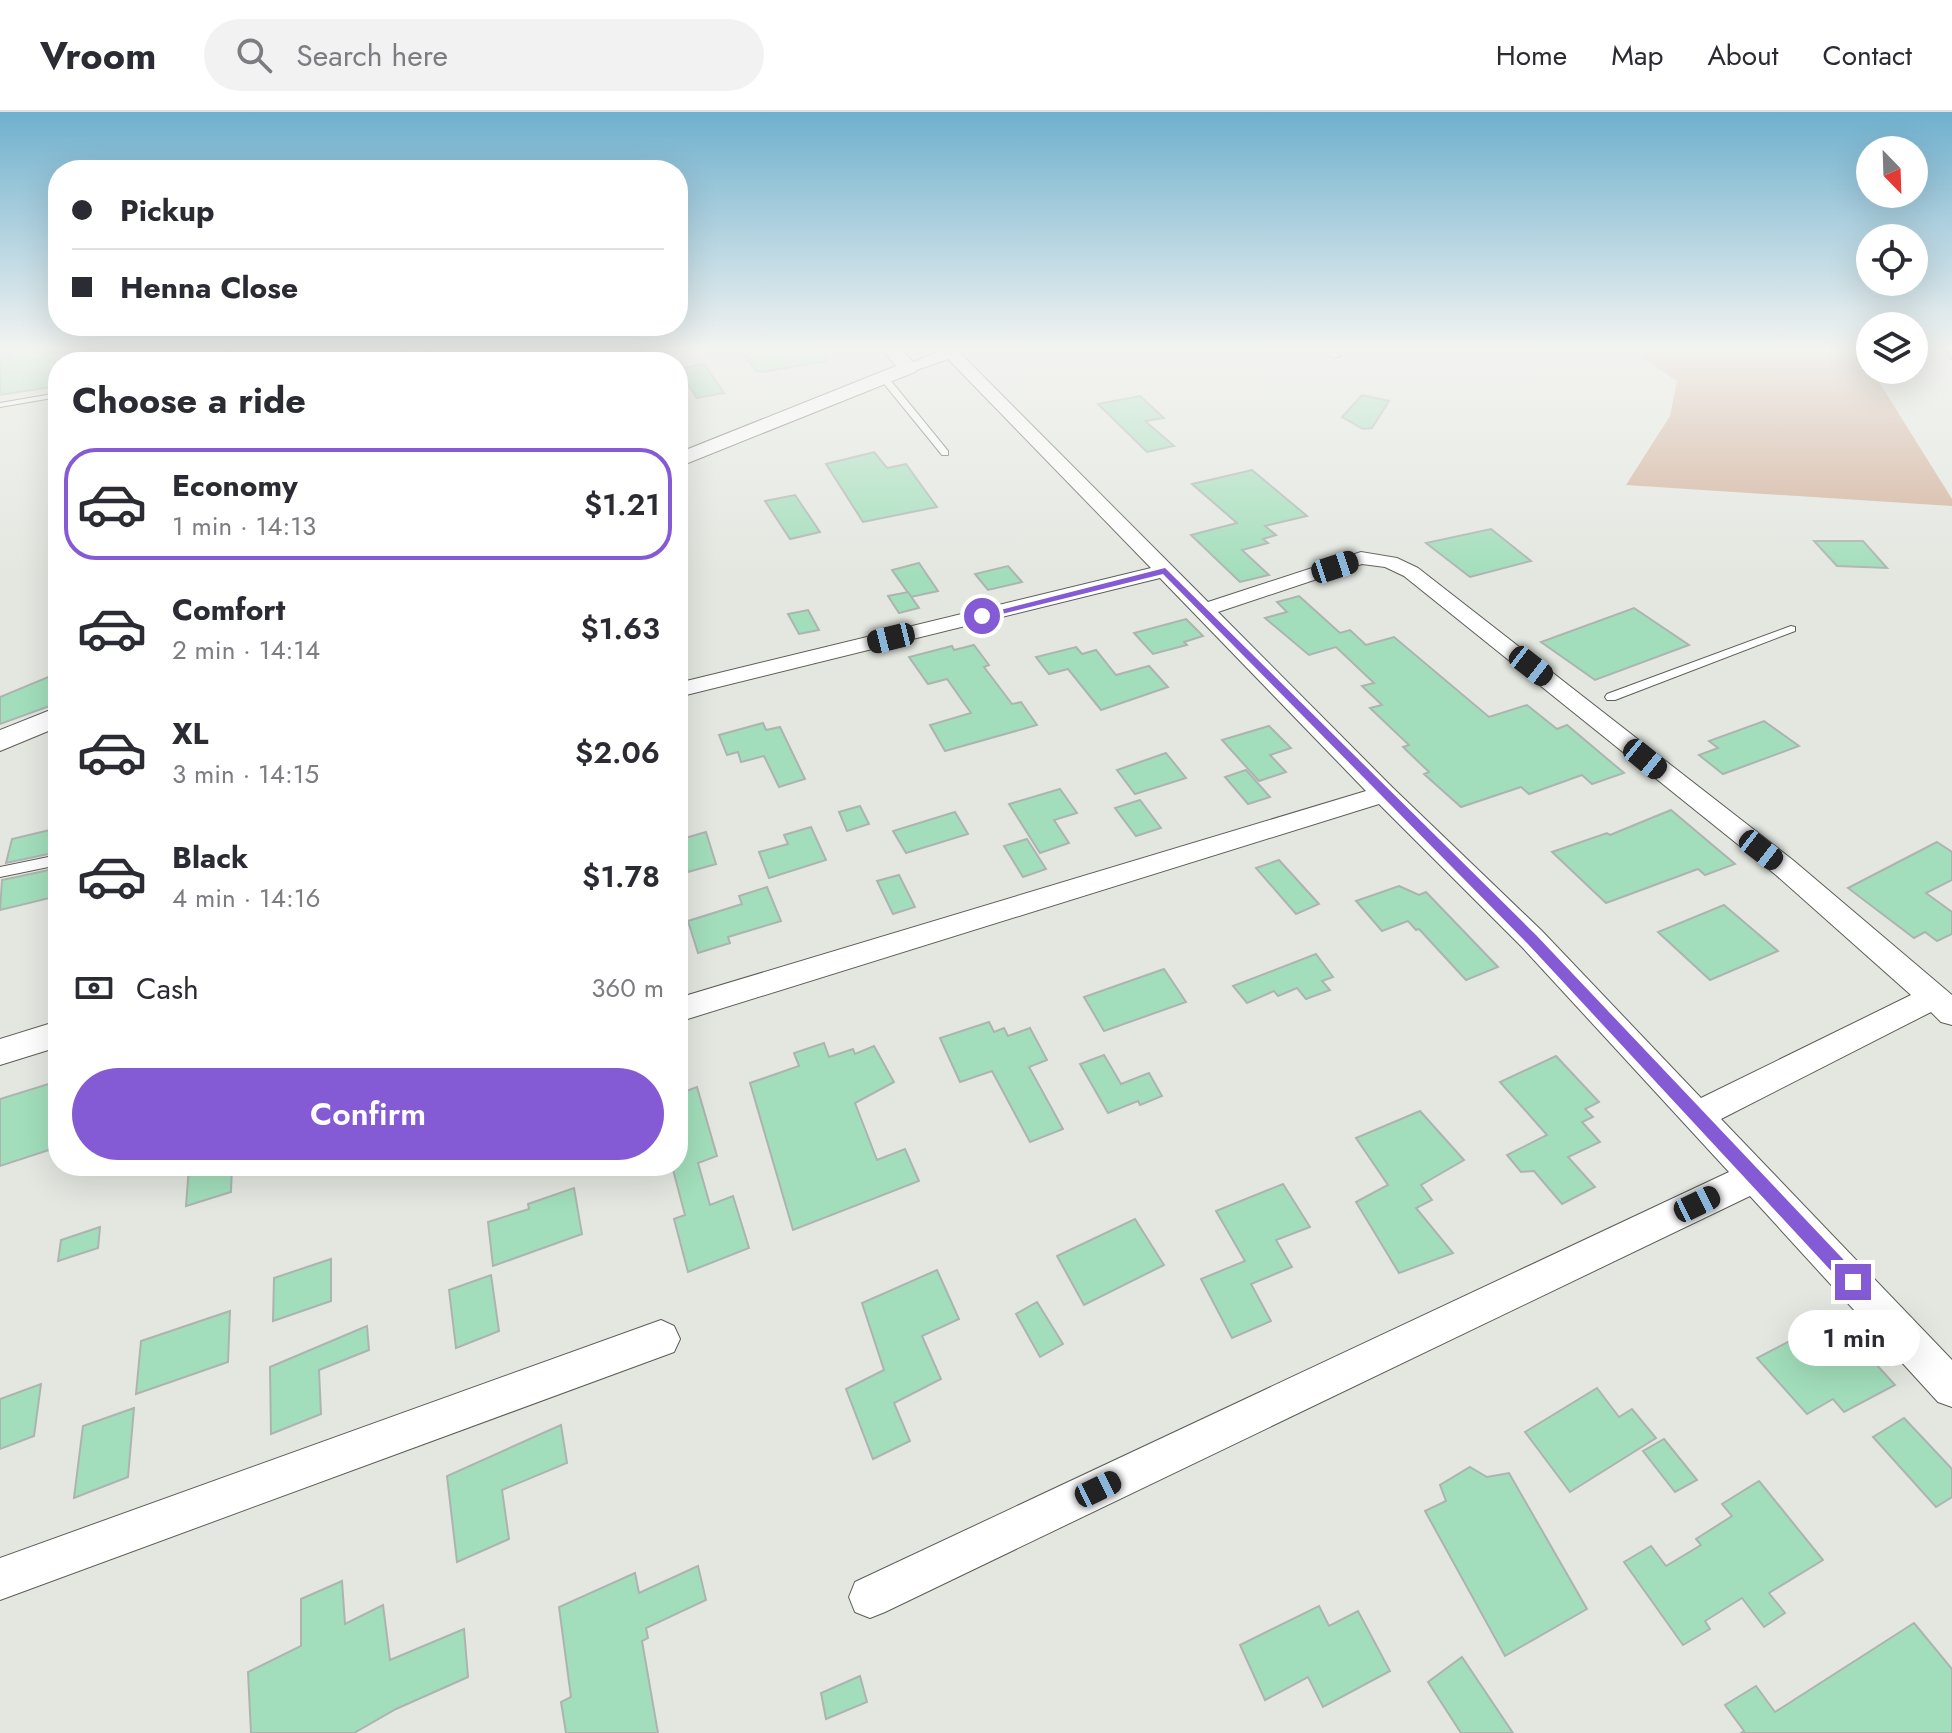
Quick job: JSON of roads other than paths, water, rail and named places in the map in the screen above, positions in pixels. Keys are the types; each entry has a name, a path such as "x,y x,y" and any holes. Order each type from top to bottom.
{"street":[{"path":"688,457 766,426"},
{"path":"1025,426 1384,794 1532,939 1952,1388"},
{"path":"1204,610 1361,558 1390,562 1411,572 1588,705 1946,999 1696,1116"},
{"path":"688,688 1165,571"},
{"path":"0,741 48,720"},
{"path":"688,1007 1384,794"},
{"path":"0,1052 48,1037"},
{"path":"870,1597 1754,1177"},
{"path":"0,1579 661,1339"}],"lane":[{"path":"923,426 945,453"},
{"path":"1611,697 1791,629"},
{"path":"0,872 48,862"}]}
